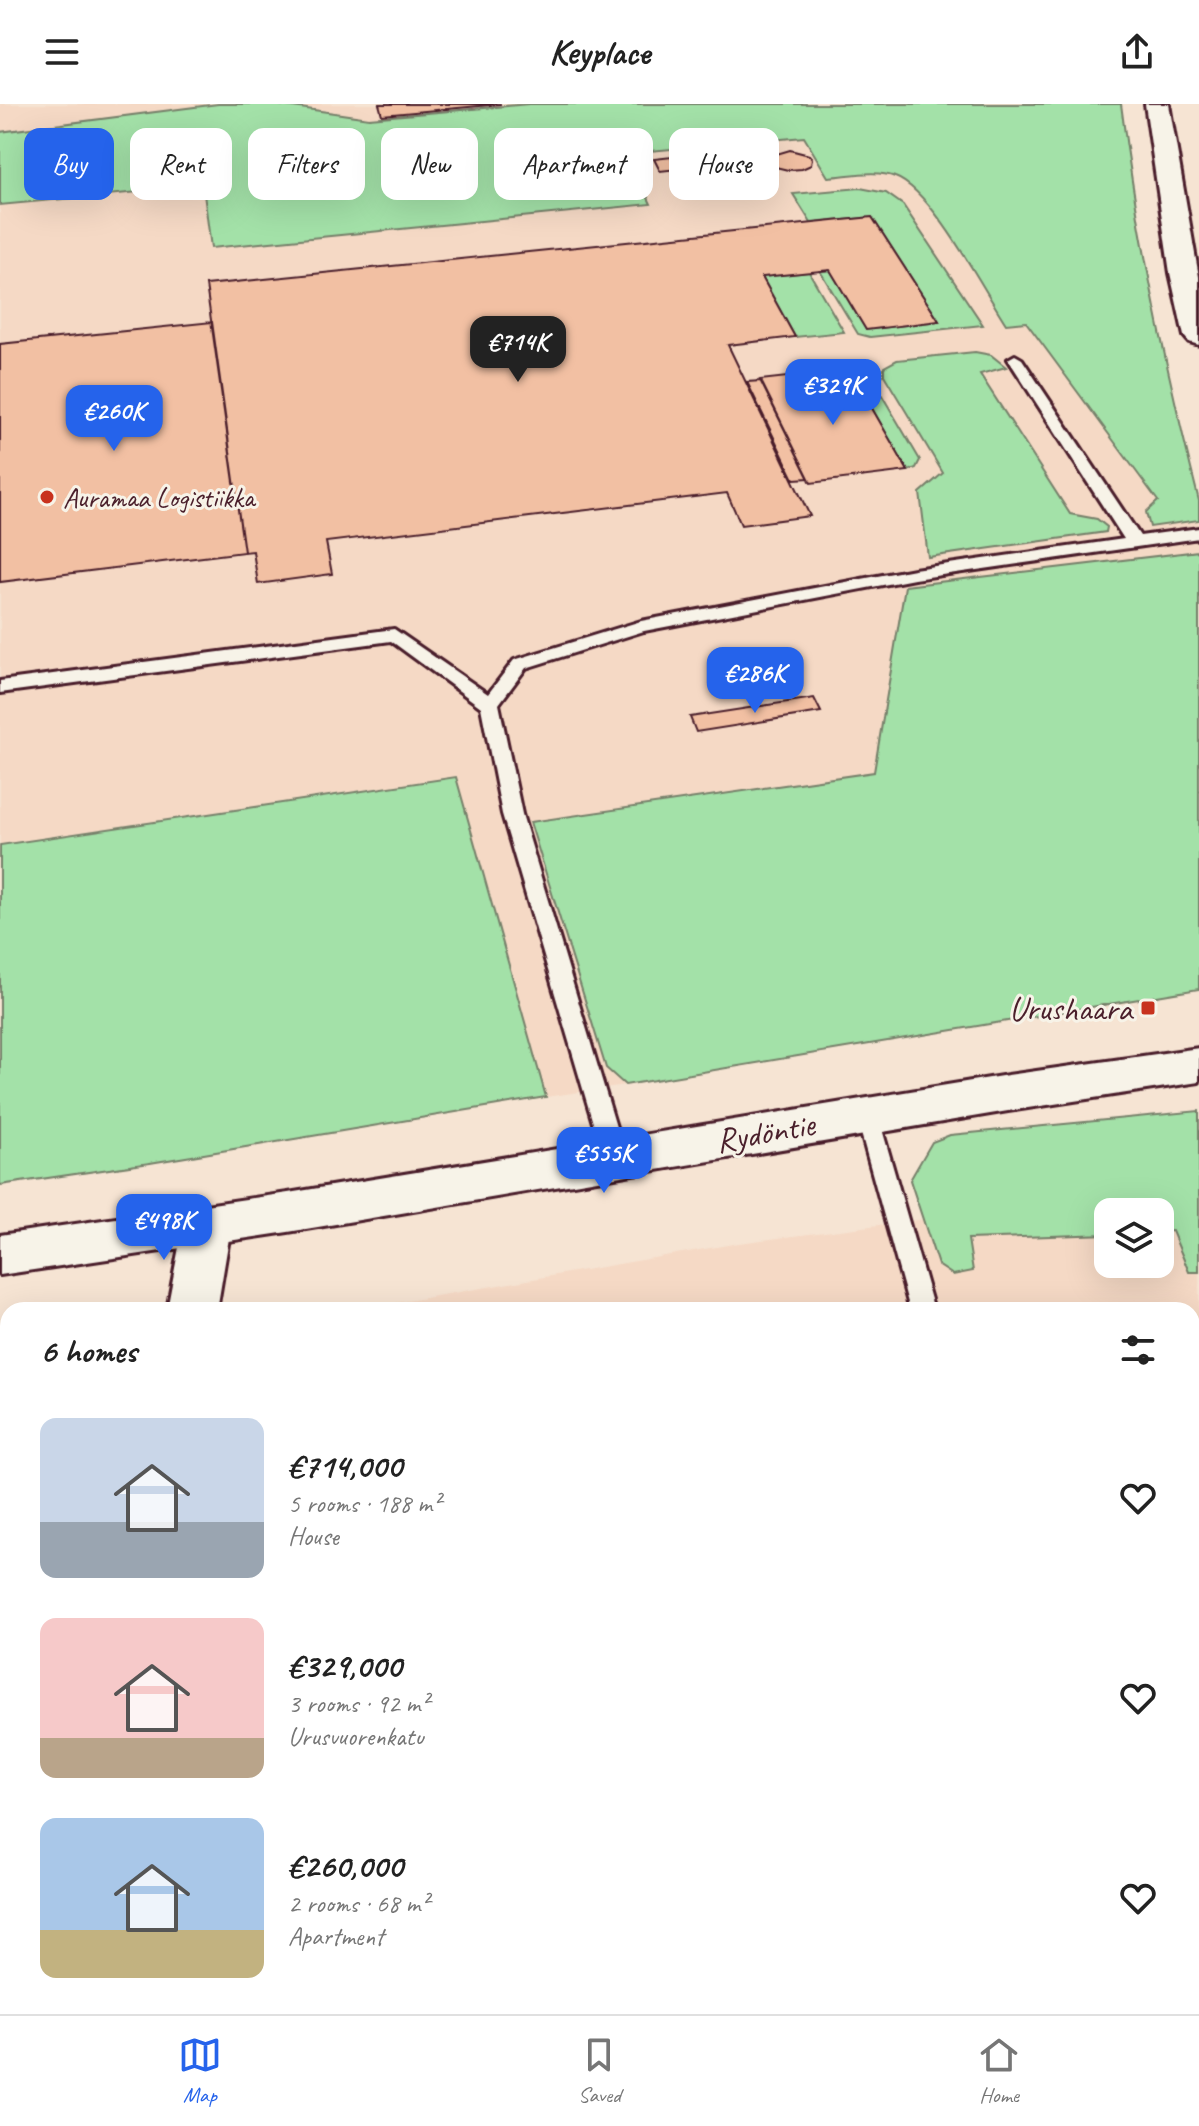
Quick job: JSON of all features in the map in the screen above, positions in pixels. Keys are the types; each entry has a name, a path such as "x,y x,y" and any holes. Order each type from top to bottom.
{"street":[{"path":"1157,104 1184,273 1199,336"},
{"name":"Rydöntie","path":"0,1255 207,1226 867,1115 1199,1065"},
{"path":"193,1302 207,1226"}],"lane":[{"path":"1015,359 1135,542"},
{"path":"490,704 520,664 641,626 914,574 1199,533"},
{"path":"0,687 394,635 490,704 512,814 614,1157"},
{"path":"867,1115 920,1302"}],"shaded area":[{"path":"0,104 218,104 24,128 0,132"},
{"path":"272,104 529,104 369,118"},
{"path":"804,137 828,177 885,174 897,177 920,194 1026,322 1159,502 1151,507 1150,526 1199,520 1199,551 905,586 875,772 530,822 606,1068 625,1085 546,1097 456,778 0,845 0,205 53,200 114,200 114,194 130,193 130,200 205,200 211,248 650,204 648,200 653,200 653,151 669,149 669,200 779,200 779,139"},
{"path":"1199,1197 1199,1302 402,1302 739,1243 925,1219 1094,1205 1094,1278 1174,1278 1174,1199"}],"green space":[{"path":"218,104 272,104 369,118 529,104 1121,104 1144,254 1199,501 1199,520 1150,527 1146,512 1158,501 1026,322 1006,324 956,242 925,201 909,186 895,177 871,173 828,177 804,137 779,139 779,128 669,128 669,149 653,151 653,128 494,128 494,200 649,200 651,204 211,248 205,200 232,200 232,128 130,128 130,193 114,194 114,128 31,128"},
{"path":"24,129 24,200 53,200 0,205 0,132"},
{"path":"860,188 886,193 903,205 983,325 870,337 858,334 820,271 830,270 866,330 939,321 872,217 811,223 793,194"},
{"path":"809,272 844,332 795,337 762,277"},
{"path":"975,352 991,355 1006,367 980,374 1070,514 1097,519 1107,527 1106,532 928,557 920,493 943,473 884,375 884,367 897,360"},
{"path":"862,369 870,375 920,460 916,468 908,471 850,370"},
{"path":"1199,551 1199,989 625,1085 606,1068 530,822 874,772 905,586"},
{"path":"456,777 546,1097 0,1185 0,845"},
{"path":"1199,1111 1199,1272 1189,1272 1174,1236 1174,1198 1094,1198 1094,1234 968,1239 973,1271 953,1275 938,1265 910,1180 932,1142 950,1135"}],"building":[{"path":"379,104 501,104 382,115"},
{"path":"790,150 809,155 811,165 802,169 779,168 779,153"},
{"path":"669,157 669,170 660,171 654,159"},
{"path":"872,217 939,321 866,330 830,270 762,277 795,337 728,345 810,516 741,525 727,493 326,542 332,574 258,584 253,551 244,552 206,285"},
{"path":"212,322 244,552 0,582 0,344"},
{"path":"850,370 908,471 811,483 760,380"},
{"path":"761,381 809,478 794,479 747,382"},
{"path":"814,698 821,712 696,732 690,717"}],"place":[{"name":"Auramaa Logistiikka","path":"47,497"},
{"name":"Urushaara","path":"1148,1008"}]}
